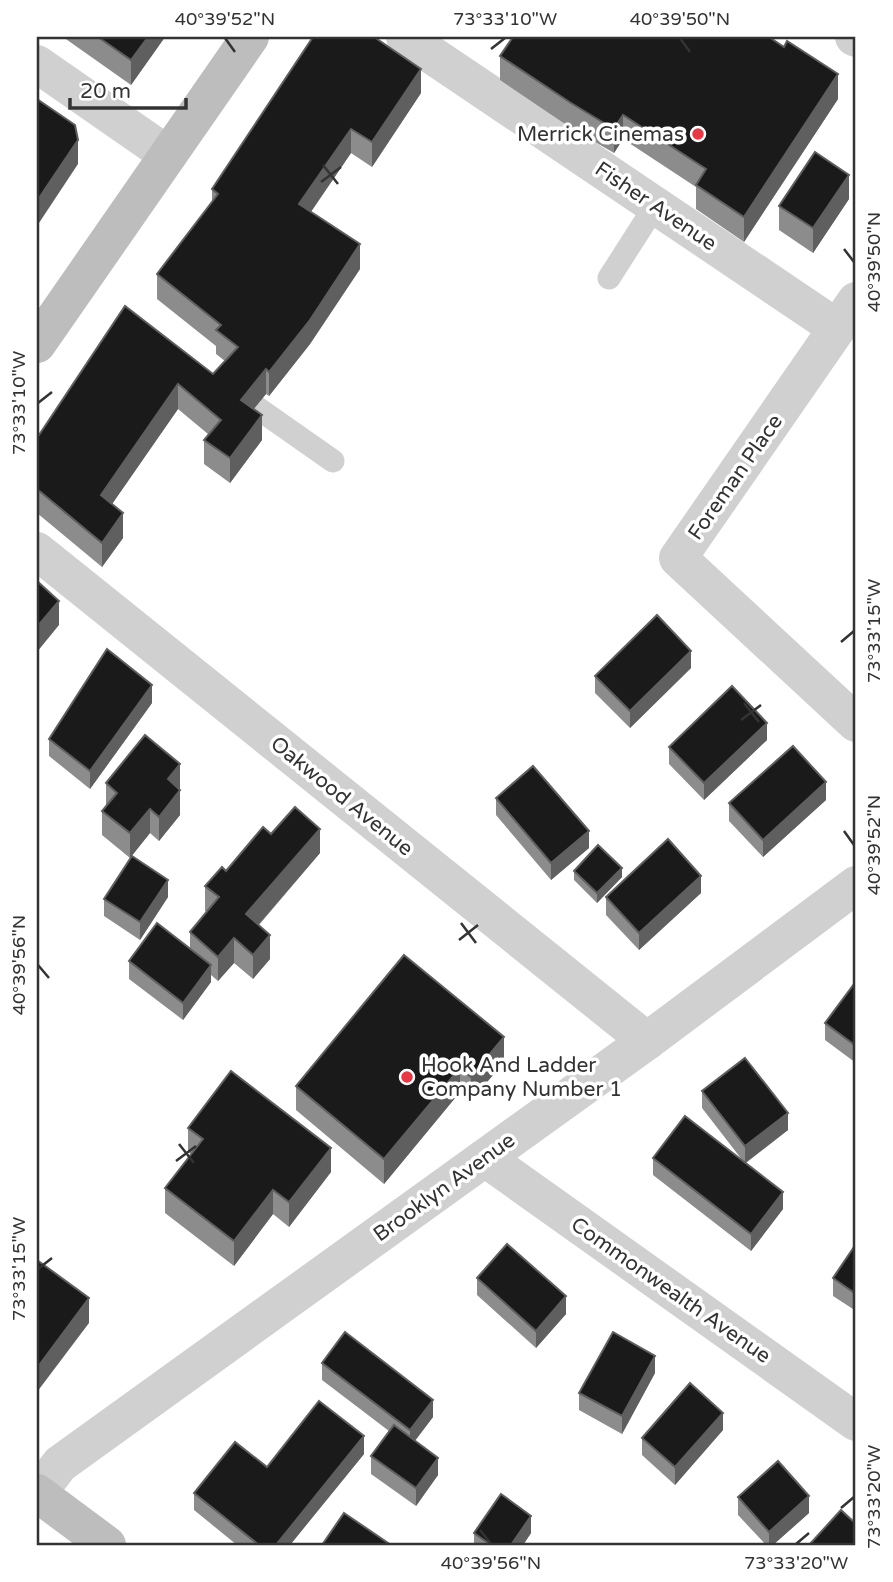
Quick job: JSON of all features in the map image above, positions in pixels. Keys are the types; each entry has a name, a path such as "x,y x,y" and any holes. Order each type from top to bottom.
{"main road":[{"path":"37,344 250,37"},
{"path":"37,1494 107,1545"}],"street":[{"name":"Fisher Avenue","path":"405,37 655,205 847,314"},
{"path":"37,64 168,155"},
{"name":"Foreman Place","path":"847,314 678,558 856,723"},
{"name":"Oakwood Avenue","path":"37,551 647,1041"},
{"name":"Brooklyn Avenue","path":"37,1494 60,1464 647,1041 856,885"},
{"name":"Commonwealth Avenue","path":"485,1158 856,1422"}],"lane":[{"path":"609,278 655,205"},
{"path":"256,407 334,461"}],"building":[{"path":"98,37 148,37 131,60"},
{"path":"313,37 374,37 421,69 372,142 351,129 299,204 360,244 310,320 269,372 266,369 241,400 262,415 230,458 204,440 221,420 178,384 101,495 123,513 102,543 37,489 37,438 125,306 213,374 238,347 216,330 221,325 157,274 218,194 212,189"},
{"name":"Merrick Cinemas","path":"513,37 769,37 784,47 787,41 838,74 744,217 696,185 706,169 623,115 614,129 500,56"},
{"path":"37,99 75,125 78,140 37,201"},
{"path":"815,152 849,175 813,228 779,206"},
{"path":"37,581 59,601 37,627"},
{"path":"657,615 691,651 630,711 595,676"},
{"path":"107,649 152,685 90,771 49,739"},
{"path":"732,686 767,723 704,783 669,747"},
{"path":"145,735 180,764 168,779 180,790 159,817 150,809 130,833 102,811 117,793 106,783"},
{"path":"793,746 826,782 763,840 729,803"},
{"path":"533,766 589,831 551,863 496,798"},
{"path":"295,807 320,829 246,914 270,935 253,955 234,938 218,957 190,932 219,897 205,886 222,867 226,871 263,827 271,834"},
{"path":"668,839 701,876 639,933 606,897"},
{"path":"598,845 622,868 597,893 574,871"},
{"path":"132,856 168,880 140,922 104,899"},
{"path":"157,923 211,965 183,1003 129,961"},
{"name":"Hook And Ladder Company Number 1","path":"404,955 504,1037 471,1077 460,1068 384,1159 296,1086"},
{"path":"854,984 856,986 856,1046 825,1023"},
{"path":"745,1058 788,1113 745,1146 702,1091"},
{"path":"231,1071 331,1148 289,1202 273,1190 234,1241 165,1188 203,1139 188,1128"},
{"path":"685,1116 783,1192 751,1234 653,1158"},
{"path":"507,1244 566,1296 536,1331 477,1278"},
{"path":"856,1244 856,1294 833,1278"},
{"path":"37,1260 89,1298 37,1368"},
{"path":"345,1332 433,1400 410,1430 322,1363"},
{"path":"613,1332 655,1356 622,1416 579,1393"},
{"path":"690,1383 723,1413 675,1467 642,1438"},
{"path":"319,1401 364,1436 276,1545 259,1545 194,1493 235,1442 267,1467"},
{"path":"394,1425 438,1458 416,1488 371,1456"},
{"path":"778,1461 809,1496 769,1532 738,1497"},
{"path":"501,1494 531,1516 511,1545 491,1545 474,1533"},
{"path":"841,1510 856,1524 856,1545 809,1545"},
{"path":"344,1513 391,1545 322,1545"}],"place":[{"name":"Merrick Cinemas","path":"698,134"},
{"name":"Hook And Ladder Company Number 1","path":"407,1077"}]}
